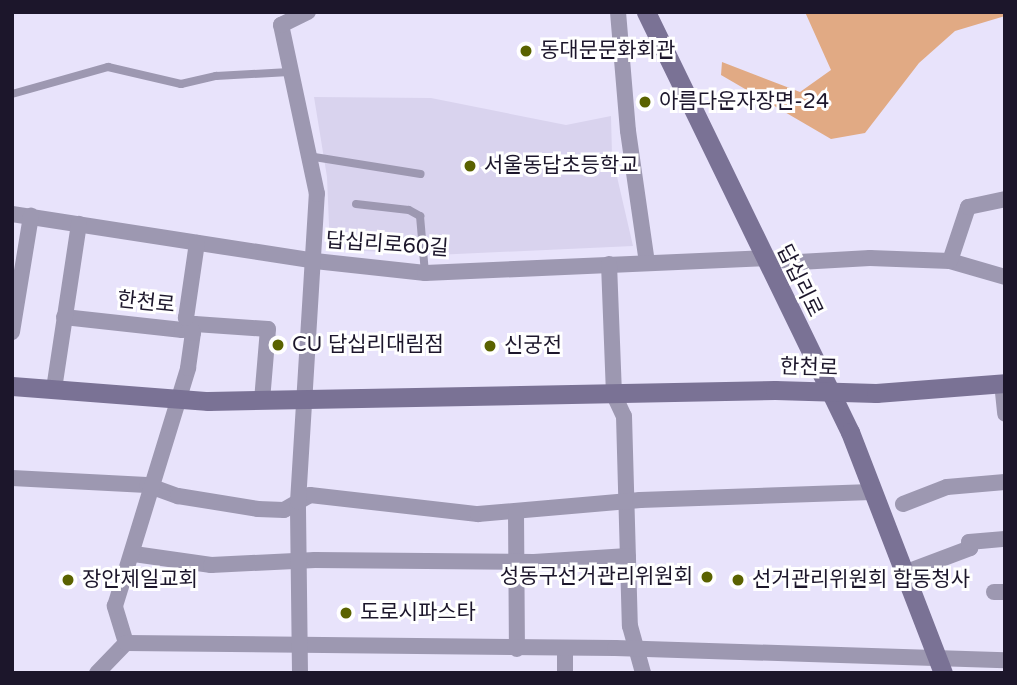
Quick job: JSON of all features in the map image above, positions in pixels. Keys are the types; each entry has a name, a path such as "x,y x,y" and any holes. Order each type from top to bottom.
{"main road":[{"name":"답십리로","path":"646,12 829,391 940,666"},
{"name":"한천로","path":"12,386 177,399 262,400 829,391 876,393 1003,383"}],"street":[{"path":"300,673 301,563 298,502 315,261 317,194 289,72 281,24 308,12"},
{"path":"618,12 628,131 647,263"},
{"path":"950,261 968,207 1005,200"},
{"name":"답십리로60길","path":"12,214 315,261 425,273 763,258 950,261 1005,277"},
{"path":"12,332 31,216"},
{"path":"54,389 79,224"},
{"path":"197,243 186,318 189,326 268,329 262,400"},
{"path":"608,264 614,395 624,416 630,626 643,673"},
{"name":"한천로","path":"64,317 182,330 189,326 193,333 188,368 177,399"},
{"name":"한천로","path":"1003,383 1005,414"},
{"path":"126,643 115,606 134,554 177,399"},
{"path":"12,478 153,488 258,509 285,510 310,495 431,511 516,513 628,503 872,492"},
{"path":"903,504 947,486 1005,482"},
{"path":"516,513 519,562 517,649"},
{"path":"904,573 970,548 969,542 1005,539"},
{"path":"134,554 211,565 519,562 628,556"},
{"path":"97,673 126,643 636,649 940,666 1005,660"},
{"path":"565,650 565,673"}],"lane":[{"path":"12,94 108,68 181,83 235,74 289,72"},
{"path":"308,156 421,174"},
{"path":"356,204 409,209 420,215 425,273"}],"shaded area":[{"path":"805,12 1005,12 1005,16 955,31 919,63 865,133 831,139 721,75 722,62 800,92 831,70"},
{"name":"서울동답초등학교","path":"314,97 431,98 566,125 611,116 612,155 633,246 435,255 330,249 327,177"}],"place":[{"name":"동대문문화회관","path":"526,51"},
{"name":"아름다운자장면-24","path":"645,102"},
{"name":"서울동답초등학교","path":"470,166"},
{"name":"CU 답십리대림점","path":"278,345"},
{"name":"신궁전","path":"490,346"},
{"name":"성동구선거관리위원회","path":"707,577"},
{"name":"장안제일교회","path":"68,580"},
{"name":"선거관리위원회 합동청사","path":"738,580"},
{"name":"도로시파스타","path":"346,613"}]}
